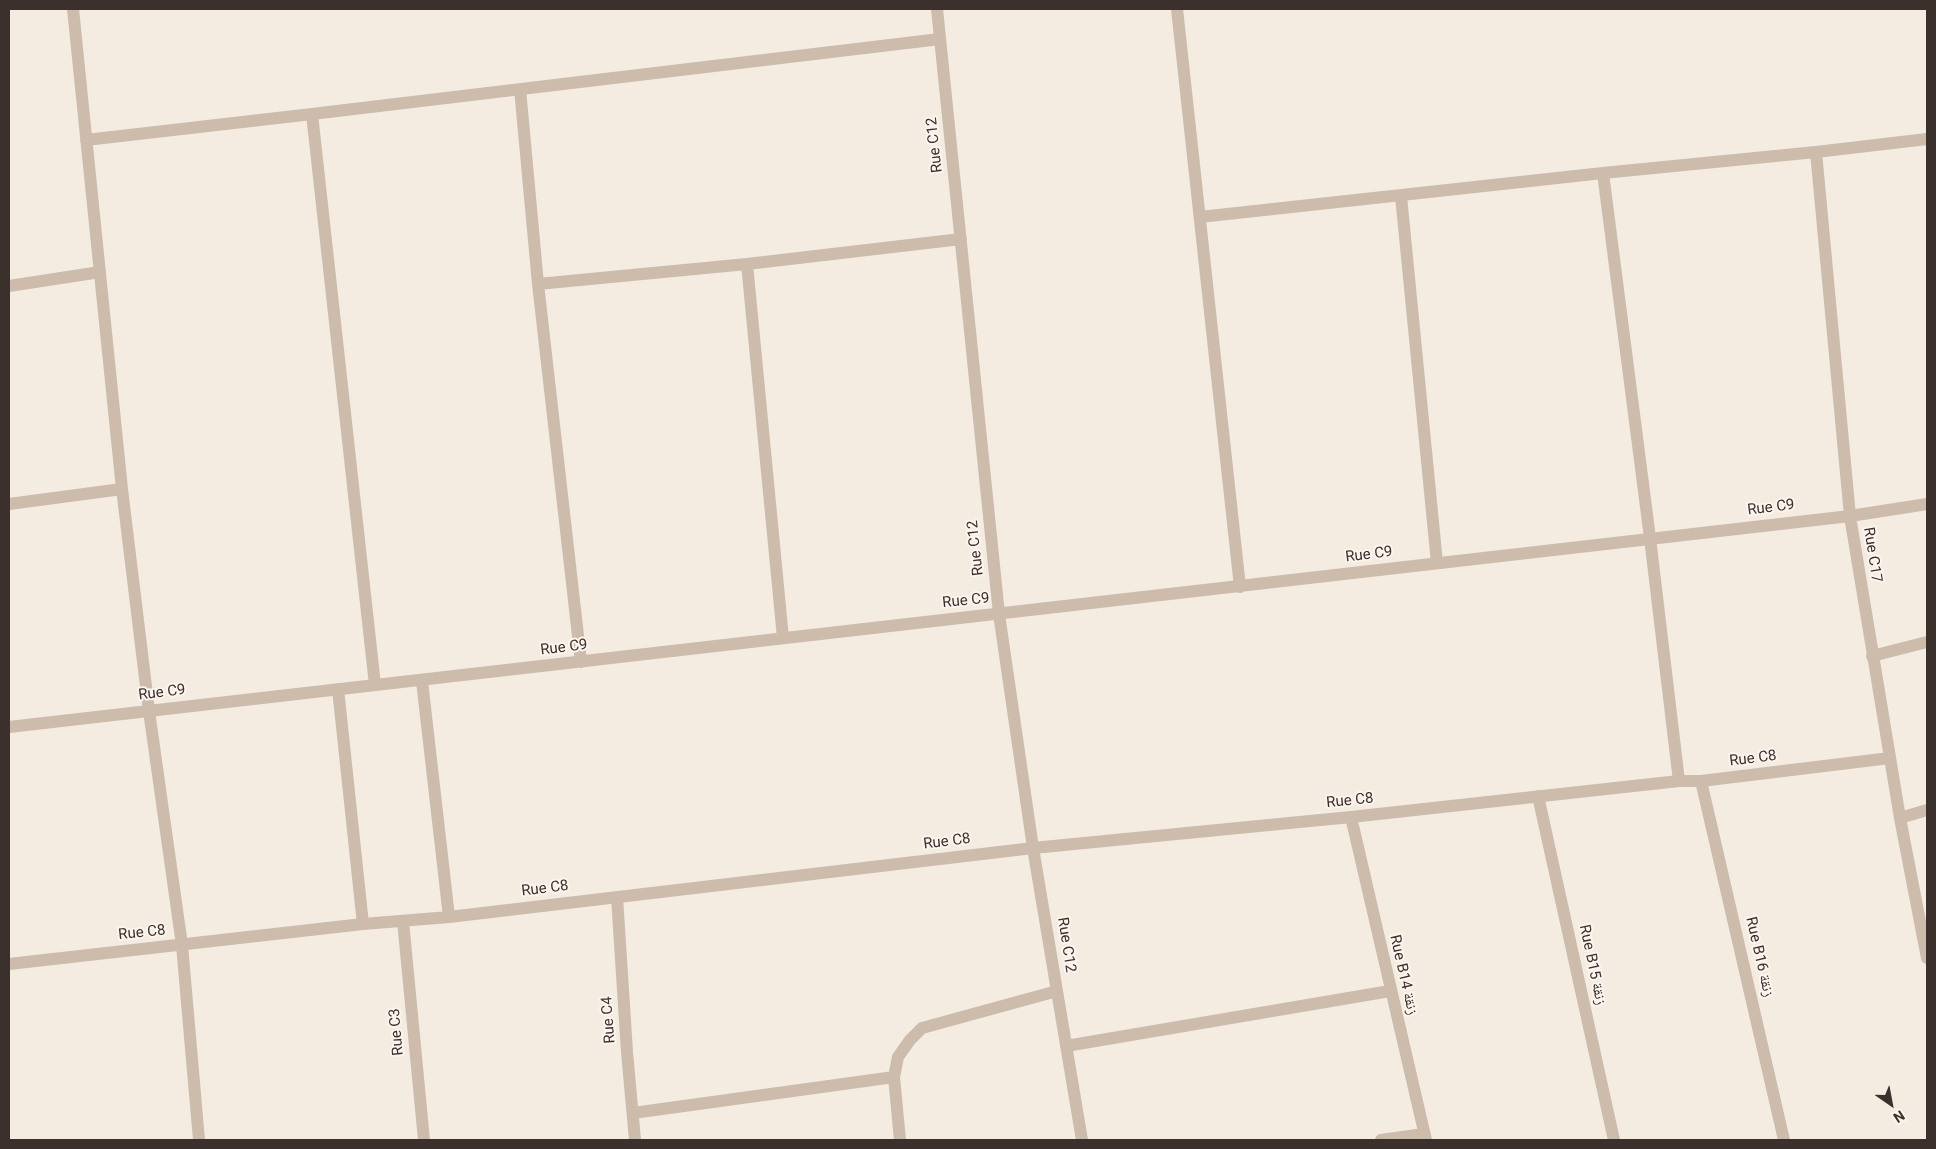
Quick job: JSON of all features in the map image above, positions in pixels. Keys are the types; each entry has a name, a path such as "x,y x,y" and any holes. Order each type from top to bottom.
{"street":[{"path":"73,9 122,489 149,711 182,945 199,1140"},
{"name":"Rue C12","path":"938,9 999,614 1033,848 1082,1140"},
{"path":"1177,9 1240,587"},
{"path":"86,140 940,39"},
{"path":"520,89 538,284 581,662"},
{"path":"312,114 375,685"},
{"path":"1200,217 1927,139"},
{"name":"Rue C17","path":"1816,152 1850,516 1900,818 1924,932 1927,958"},
{"path":"1603,173 1679,781"},
{"path":"1400,196 1436,563"},
{"path":"538,284 747,264 961,239"},
{"path":"747,264 783,638"},
{"path":"9,286 100,272"},
{"path":"9,504 122,489"},
{"name":"Rue C9","path":"9,727 1240,587 1850,516 1927,504"},
{"path":"1872,656 1927,642"},
{"path":"422,681 449,917"},
{"path":"338,689 363,924"},
{"name":"Rue C8","path":"9,964 363,924 449,917 1033,848 1351,818 1679,781 1701,781 1890,758"},
{"name":"Rue B16 زنقة","path":"1701,781 1784,1140"},
{"name":"Rue B15 زنقة","path":"1538,796 1614,1140"},
{"path":"1900,818 1927,810"},
{"name":"Rue B14 زنقة","path":"1351,818 1425,1137"},
{"name":"Rue C4","path":"617,897 635,1140"},
{"name":"Rue C3","path":"403,921 424,1140"},
{"path":"900,1140 894,1077 898,1057 910,1040 922,1028 1057,991"},
{"path":"1066,1046 1390,991"},
{"path":"633,1113 894,1077"},
{"path":"1381,1140 1425,1137"}]}
